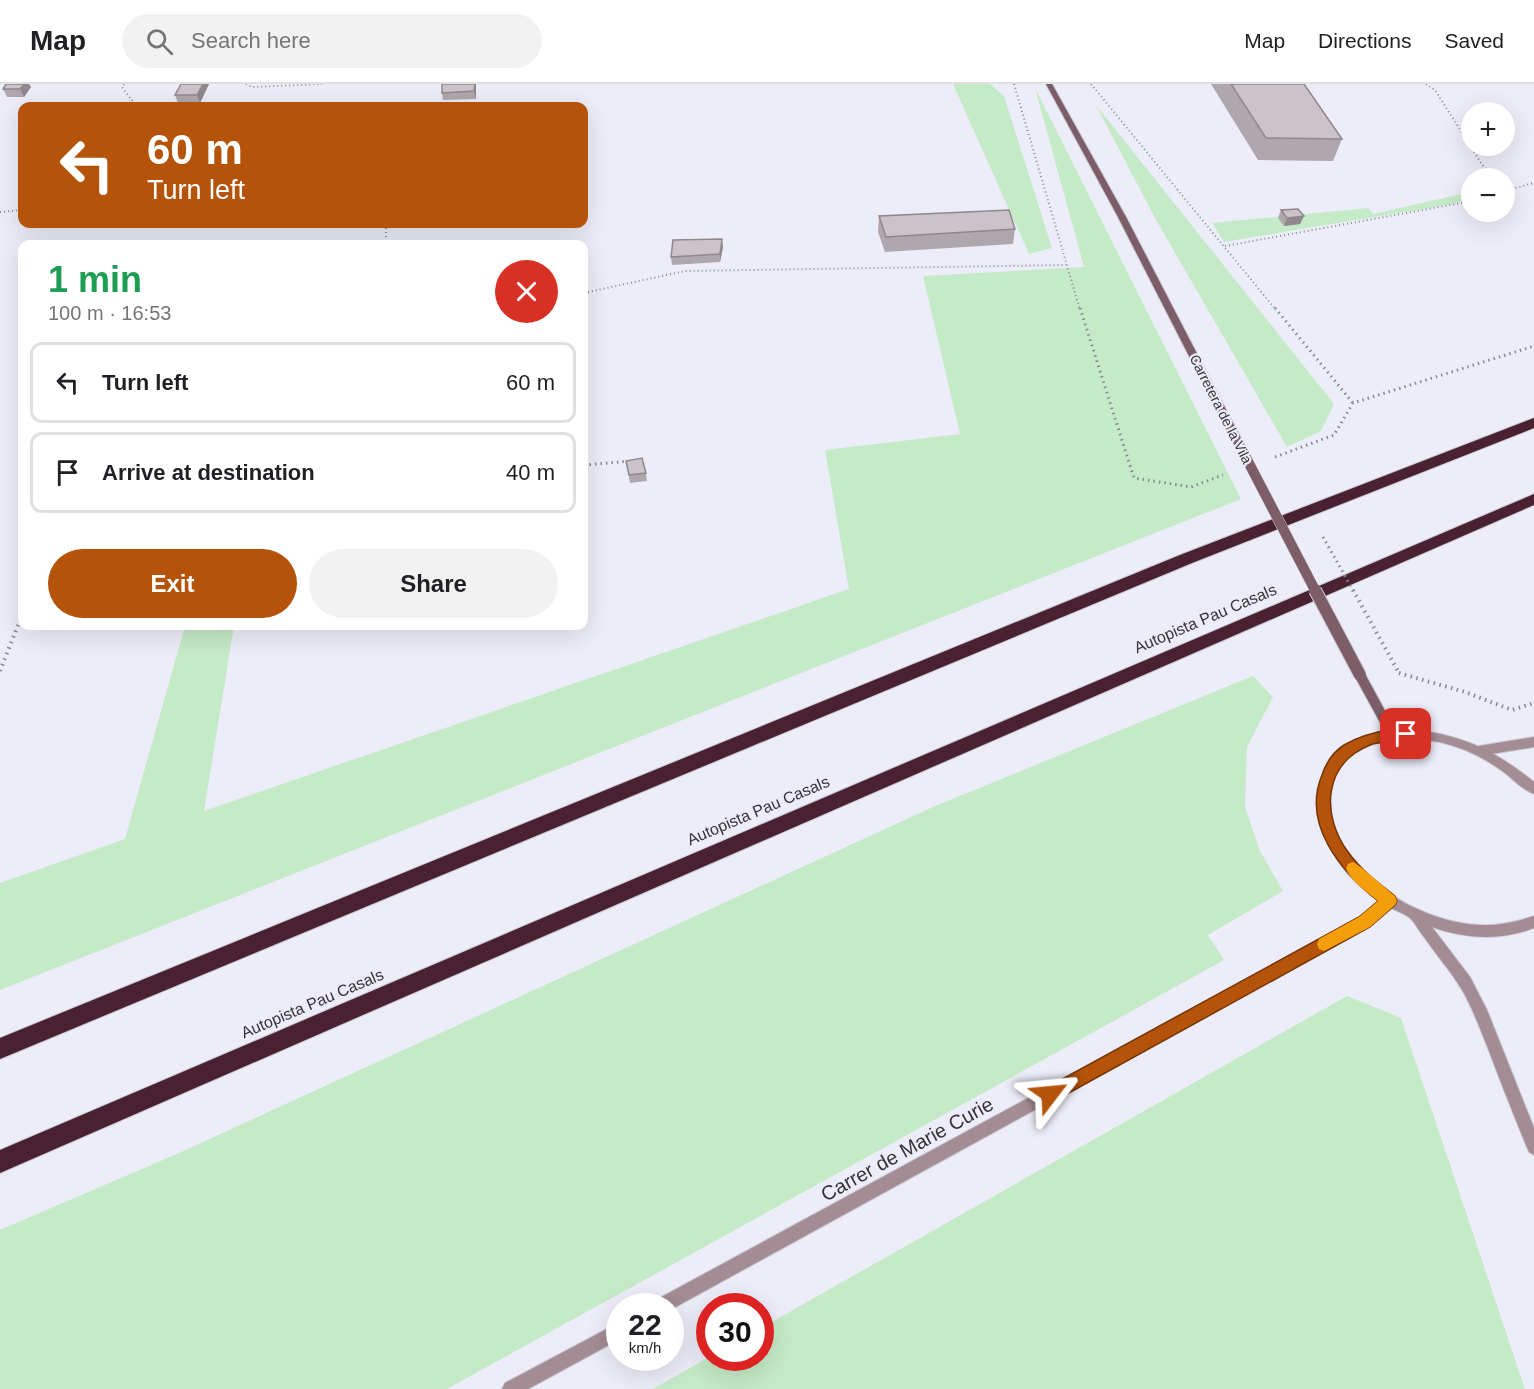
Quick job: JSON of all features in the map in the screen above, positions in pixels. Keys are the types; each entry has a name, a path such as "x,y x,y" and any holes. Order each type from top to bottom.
{"highway":[{"path":"0,1049 1186,560 1534,423"},
{"name":"Autopista Pau Casals","path":"0,1162 1534,500"}],"main road":[{"name":"Carretera de la Vila","path":"1049,84 1392,734"}],"street":[{"path":"1534,789 1510,770 1479,751 1449,740 1420,734 1392,734 1368,740 1347,750 1332,765 1324,785 1323,807 1329,832 1343,856 1363,880 1389,901 1442,925 1470,931 1496,932 1520,929 1534,922"},
{"path":"1479,751 1534,742"},
{"name":"Carrer de Marie Curie","path":"684,1294 1365,922 1389,901"},
{"path":"1416,915 1465,982 1482,1015 1534,1148"},
{"path":"512,1389 606,1338"}],"path":[{"path":"124,84 122,87 133,102"},
{"path":"246,84 252,87 322,84"},
{"path":"1014,84 1066,265 1134,478 1191,487 1224,475"},
{"path":"1091,84 1353,403"},
{"path":"1426,84 1435,90 1485,168"},
{"path":"1515,188 1534,183"},
{"path":"1224,246 1461,203"},
{"path":"0,212 18,210"},
{"path":"588,292 685,271 1066,265"},
{"path":"1268,459 1334,435 1353,403 1534,346"},
{"path":"1273,450 1278,459"},
{"path":"588,465 637,460"},
{"path":"1318,528 1399,673 1465,692 1512,710 1534,704"},
{"path":"0,671 18,625"}],"green space":[{"path":"953,84 990,84 1004,96 1052,248 1029,254"},
{"path":"1035,88 1241,499 0,990 0,883 125,839 184,630 233,630 204,811 849,589 825,450 960,434 923,276 1084,267"},
{"path":"1096,105 1334,404 1321,431 1287,447 1155,218"},
{"path":"1461,194 1461,201 1453,204 1224,242 1212,223 1368,208 1373,214"},
{"path":"1253,676 1273,697 1247,747 1245,807 1260,851 1283,891 1208,935 1224,960 621,1293 606,1293 606,1301 447,1389 0,1389 0,1230 179,1153 933,807"},
{"path":"1347,996 1401,1018 1525,1389 653,1389 696,1364 696,1371 774,1371 774,1321"}],"building":[{"path":"6,84 24,84 20,89 3,89"},
{"path":"181,84 203,84 197,95 175,95"},
{"path":"442,84 475,84 474,91 442,93"},
{"path":"1231,84 1304,84 1342,139 1266,138"},
{"path":"1298,209 1304,216 1287,218 1281,210"},
{"path":"1009,210 1015,229 886,237 879,216"},
{"path":"722,239 720,254 671,257 673,240"},
{"path":"642,458 646,473 629,475 626,461"}],"slow traffic":[{"path":"1324,944 1365,922 1389,901 1353,869"}],"route":[{"path":"1050,1094 1365,922 1389,901 1363,880 1343,856 1329,832 1323,807 1324,785 1332,765 1347,750 1368,740 1392,734 1406,734"}]}
